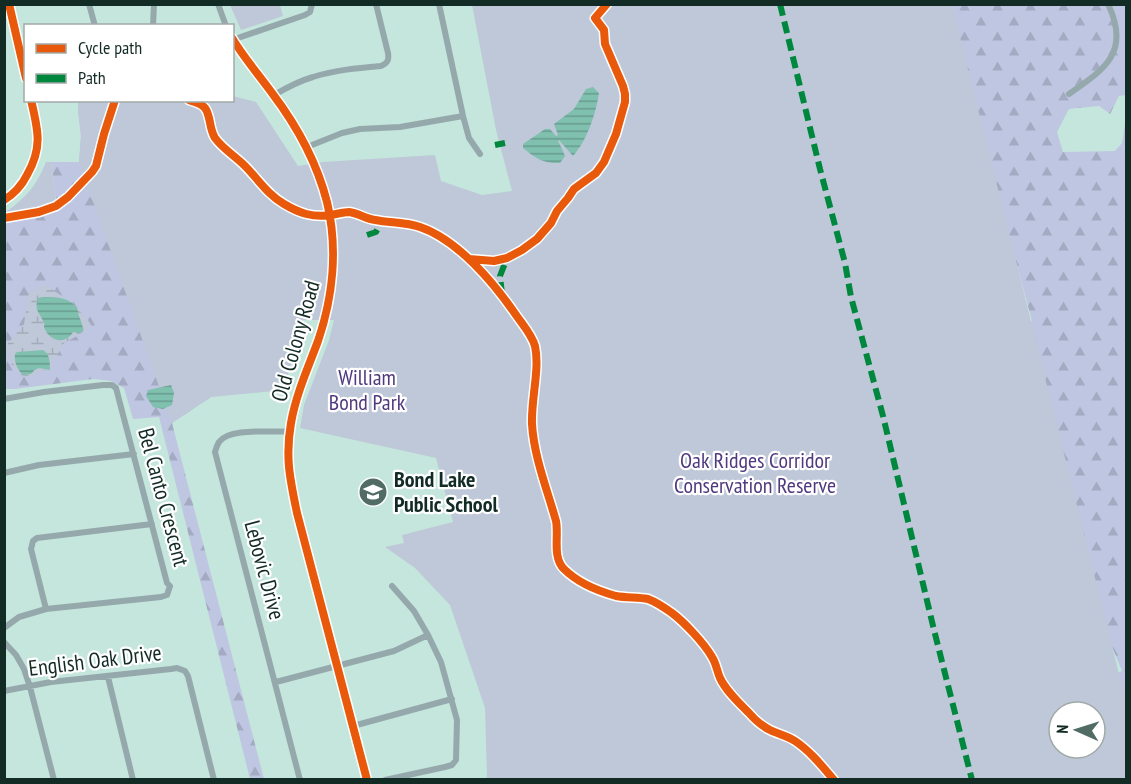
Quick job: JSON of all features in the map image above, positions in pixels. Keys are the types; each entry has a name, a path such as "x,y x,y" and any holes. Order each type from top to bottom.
{"street":[{"path":"9,4 24,69"},
{"path":"89,4 94,24"},
{"path":"153,24 154,4"},
{"path":"218,4 225,24"},
{"path":"234,39 305,15 310,12 312,4"},
{"path":"274,95 311,77 336,71 381,66 387,63 388,53 376,4"},
{"path":"439,4 469,138 480,154"},
{"path":"1069,94 1101,72 1113,57 1120,37 1108,4"},
{"name":"Old Colony Road","path":"234,41 250,66 274,95 307,147 327,201 333,237 334,263 326,310 318,339 296,397 290,431 289,475 367,780"},
{"path":"4,200 24,182 34,163 38,146 31,102"},
{"path":"307,147 342,132 400,127 463,116"},
{"name":"Bel Canto Crescent","path":"4,399 103,385 112,385 118,391 167,583 170,586 167,595 158,598 46,609 20,617 4,628"},
{"name":"Lebovic Drive","path":"290,431 249,432 233,435 219,442 215,452 300,780"},
{"path":"4,473 39,465 134,454"},
{"path":"46,609 31,549 33,541 37,538 152,525"},
{"path":"385,780 445,767 452,765 456,760 457,720 441,662 414,611 392,586"},
{"path":"276,682 394,651 428,635"},
{"path":"4,642 16,655 24,669 54,780"},
{"name":"English Oak Drive","path":"4,691 51,682 177,668 185,671 214,780"},
{"path":"108,677 133,780"},
{"path":"353,726 452,699"}],"green space":[{"path":"230,5 280,5 283,16 241,30"},
{"name":"Oak Ridges Corridor Conservation Reserve","path":"472,5 952,5 1126,702 1126,779 484,779 487,777 485,708 450,605 415,568 385,547 404,543 402,535 453,522 436,458 300,428 304,405 329,340 334,320 303,320 284,390 211,397 172,423 79,162 81,136 78,102 234,102 234,96 256,102 298,166 323,162 435,155 441,181 482,195 512,191 496,130"},
{"path":"774,5 1126,5 1126,95 1119,96 1110,114 1099,106 1069,109 1057,132 1063,152 1115,151 1122,143 1126,117 1126,760 1107,748 1107,700 1047,700 1047,715 968,734 980,779 959,779 931,657 883,487 819,192","holes":["982,136 1032,321 954,345 945,359 955,410 968,398 980,396 1001,490 1037,484 1055,564 1076,555 1076,581 1062,612 1095,605 1122,671 1058,693 960,711 831,176"]},
{"path":"78,102 211,397 172,423 264,779 250,779 159,417 133,419 124,388 111,381 93,379 5,389 4,215 56,202 51,162 79,162 81,136"},
{"path":"46,162 51,162 56,202 5,215 30,191"},
{"path":"45,285 77,308 91,325 64,343 50,368 28,377 21,375 12,365 5,347 24,324 29,294"}],"shaded area":[{"path":"593,87 599,93 596,109 587,135 573,156 559,140 565,156 560,163 540,160 523,148 523,144 545,129 550,129 556,136 558,135 554,124 574,109 586,89"},
{"path":"38,298 61,298 73,304 77,309 83,331 73,332 63,340 49,335 37,308"},
{"path":"43,350 48,356 50,370 42,368 31,374 23,375 16,365 15,354"},
{"path":"171,385 174,393 172,405 163,409 153,407 146,396 148,390"}],"marked path":[{"path":"780,4 972,780"},
{"path":"495,145 505,143"},
{"path":"367,235 376,232 382,221"},
{"path":"502,294 500,276 507,258"}],"cycle path":[{"path":"9,4 24,69"},
{"path":"469,259 494,261 507,258 522,250 537,239 551,223 574,189 596,173 604,162 616,134 625,102 623,86 605,44 604,30 595,18 607,4"},
{"path":"234,41 298,132 318,173 327,202 333,255 330,290 318,341 293,412 288,457 297,513 367,780"},
{"path":"4,200 23,182 35,156 38,138 31,102"},
{"path":"4,218 39,212 56,206 92,172 96,166 114,102"},
{"path":"194,102 205,108 213,134 218,142 284,204 312,215 324,216 349,212 372,219 420,227 448,242 474,264 507,303 530,334 535,346 533,436 556,521 557,552 560,564 575,578 595,589 616,596 648,599 672,613 704,645 713,659 720,678 737,701 764,727 800,745 834,780"}],"place":[{"name":"Bond Lake Public School","path":"373,492"}],"park label":[{"name":"William Bond Park","path":"367,390"}]}
